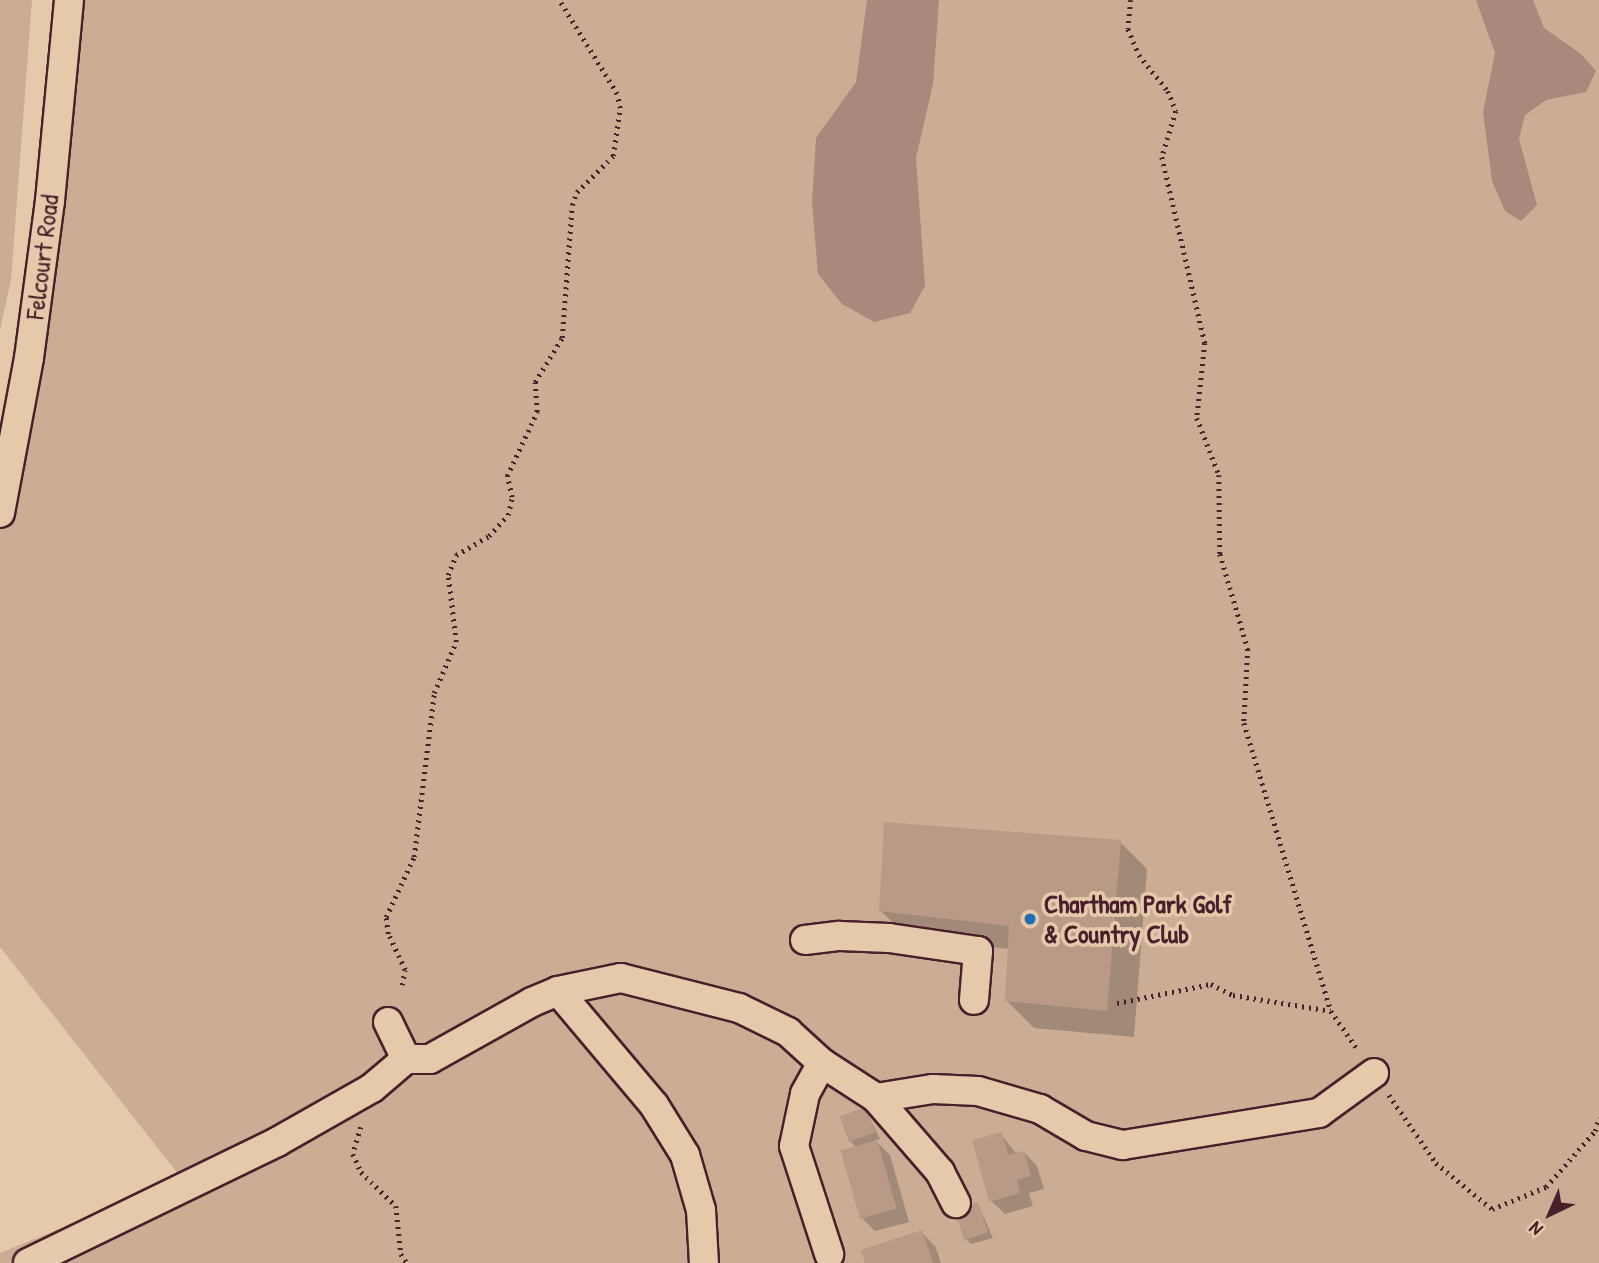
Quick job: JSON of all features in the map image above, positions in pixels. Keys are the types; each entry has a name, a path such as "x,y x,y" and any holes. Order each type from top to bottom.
{"street":[{"name":"Felcourt Road","path":"0,513 29,358 50,201 69,0"},
{"path":"805,940 840,936 888,938 978,951 975,1000"},
{"path":"29,1263 277,1142 372,1088 406,1059 430,1059 558,991 621,978 685,992 739,1008 788,1032 822,1063 876,1098 940,1172 956,1203"},
{"path":"558,991 654,1105 685,1155 701,1210 704,1263"},
{"path":"388,1023 406,1059"},
{"path":"822,1063 805,1094 794,1146 829,1254"},
{"path":"876,1098 933,1089 978,1091 1040,1109 1086,1136 1123,1145 1319,1113 1374,1073"}],"path":[{"path":"402,985 404,970 388,934 386,917 414,857 434,693 456,642 448,575 456,555 489,536 508,515 512,497 507,476 537,412 535,382 562,338 572,205 577,192 613,156 620,108 617,94 559,0"},
{"path":"1131,0 1128,29 1139,55 1168,91 1176,111 1162,156 1205,343 1197,418 1219,475 1220,554 1248,649 1244,723 1331,1011 1436,1163 1492,1209 1546,1187 1595,1131 1599,1118"},
{"path":"1117,1003 1211,985 1233,995 1331,1011"},
{"path":"372,1088 353,1154 361,1172 396,1206 401,1254 407,1263"}],"shaded area":[{"path":"0,0 32,0 11,280 0,330"},
{"path":"69,0 1599,0 1599,1263 0,1263 0,1253 182,1179 0,947 0,513"},
{"path":"867,0 939,0 933,84 916,158 925,286 910,313 874,322 842,304 818,274 812,202 816,138 856,82"},
{"path":"1476,0 1533,0 1544,28 1581,54 1596,71 1586,92 1546,100 1525,115 1519,139 1537,205 1521,221 1505,211 1492,181 1483,112 1495,53"}],"building":[{"name":"Chartham Park Golf & Country Club","path":"884,822 1121,840 1107,1011 1005,1001 1009,926 879,911"},
{"path":"866,1107 875,1132 849,1142 840,1117"},
{"path":"1002,1132 1008,1155 1024,1151 1031,1176 1017,1180 1020,1193 989,1202 972,1140"},
{"path":"877,1140 897,1208 860,1219 840,1150"},
{"path":"978,1202 988,1232 964,1240 954,1210"},
{"path":"922,1230 933,1263 865,1263 861,1250"}],"place":[{"name":"Chartham Park Golf & Country Club","path":"1030,919"}]}
